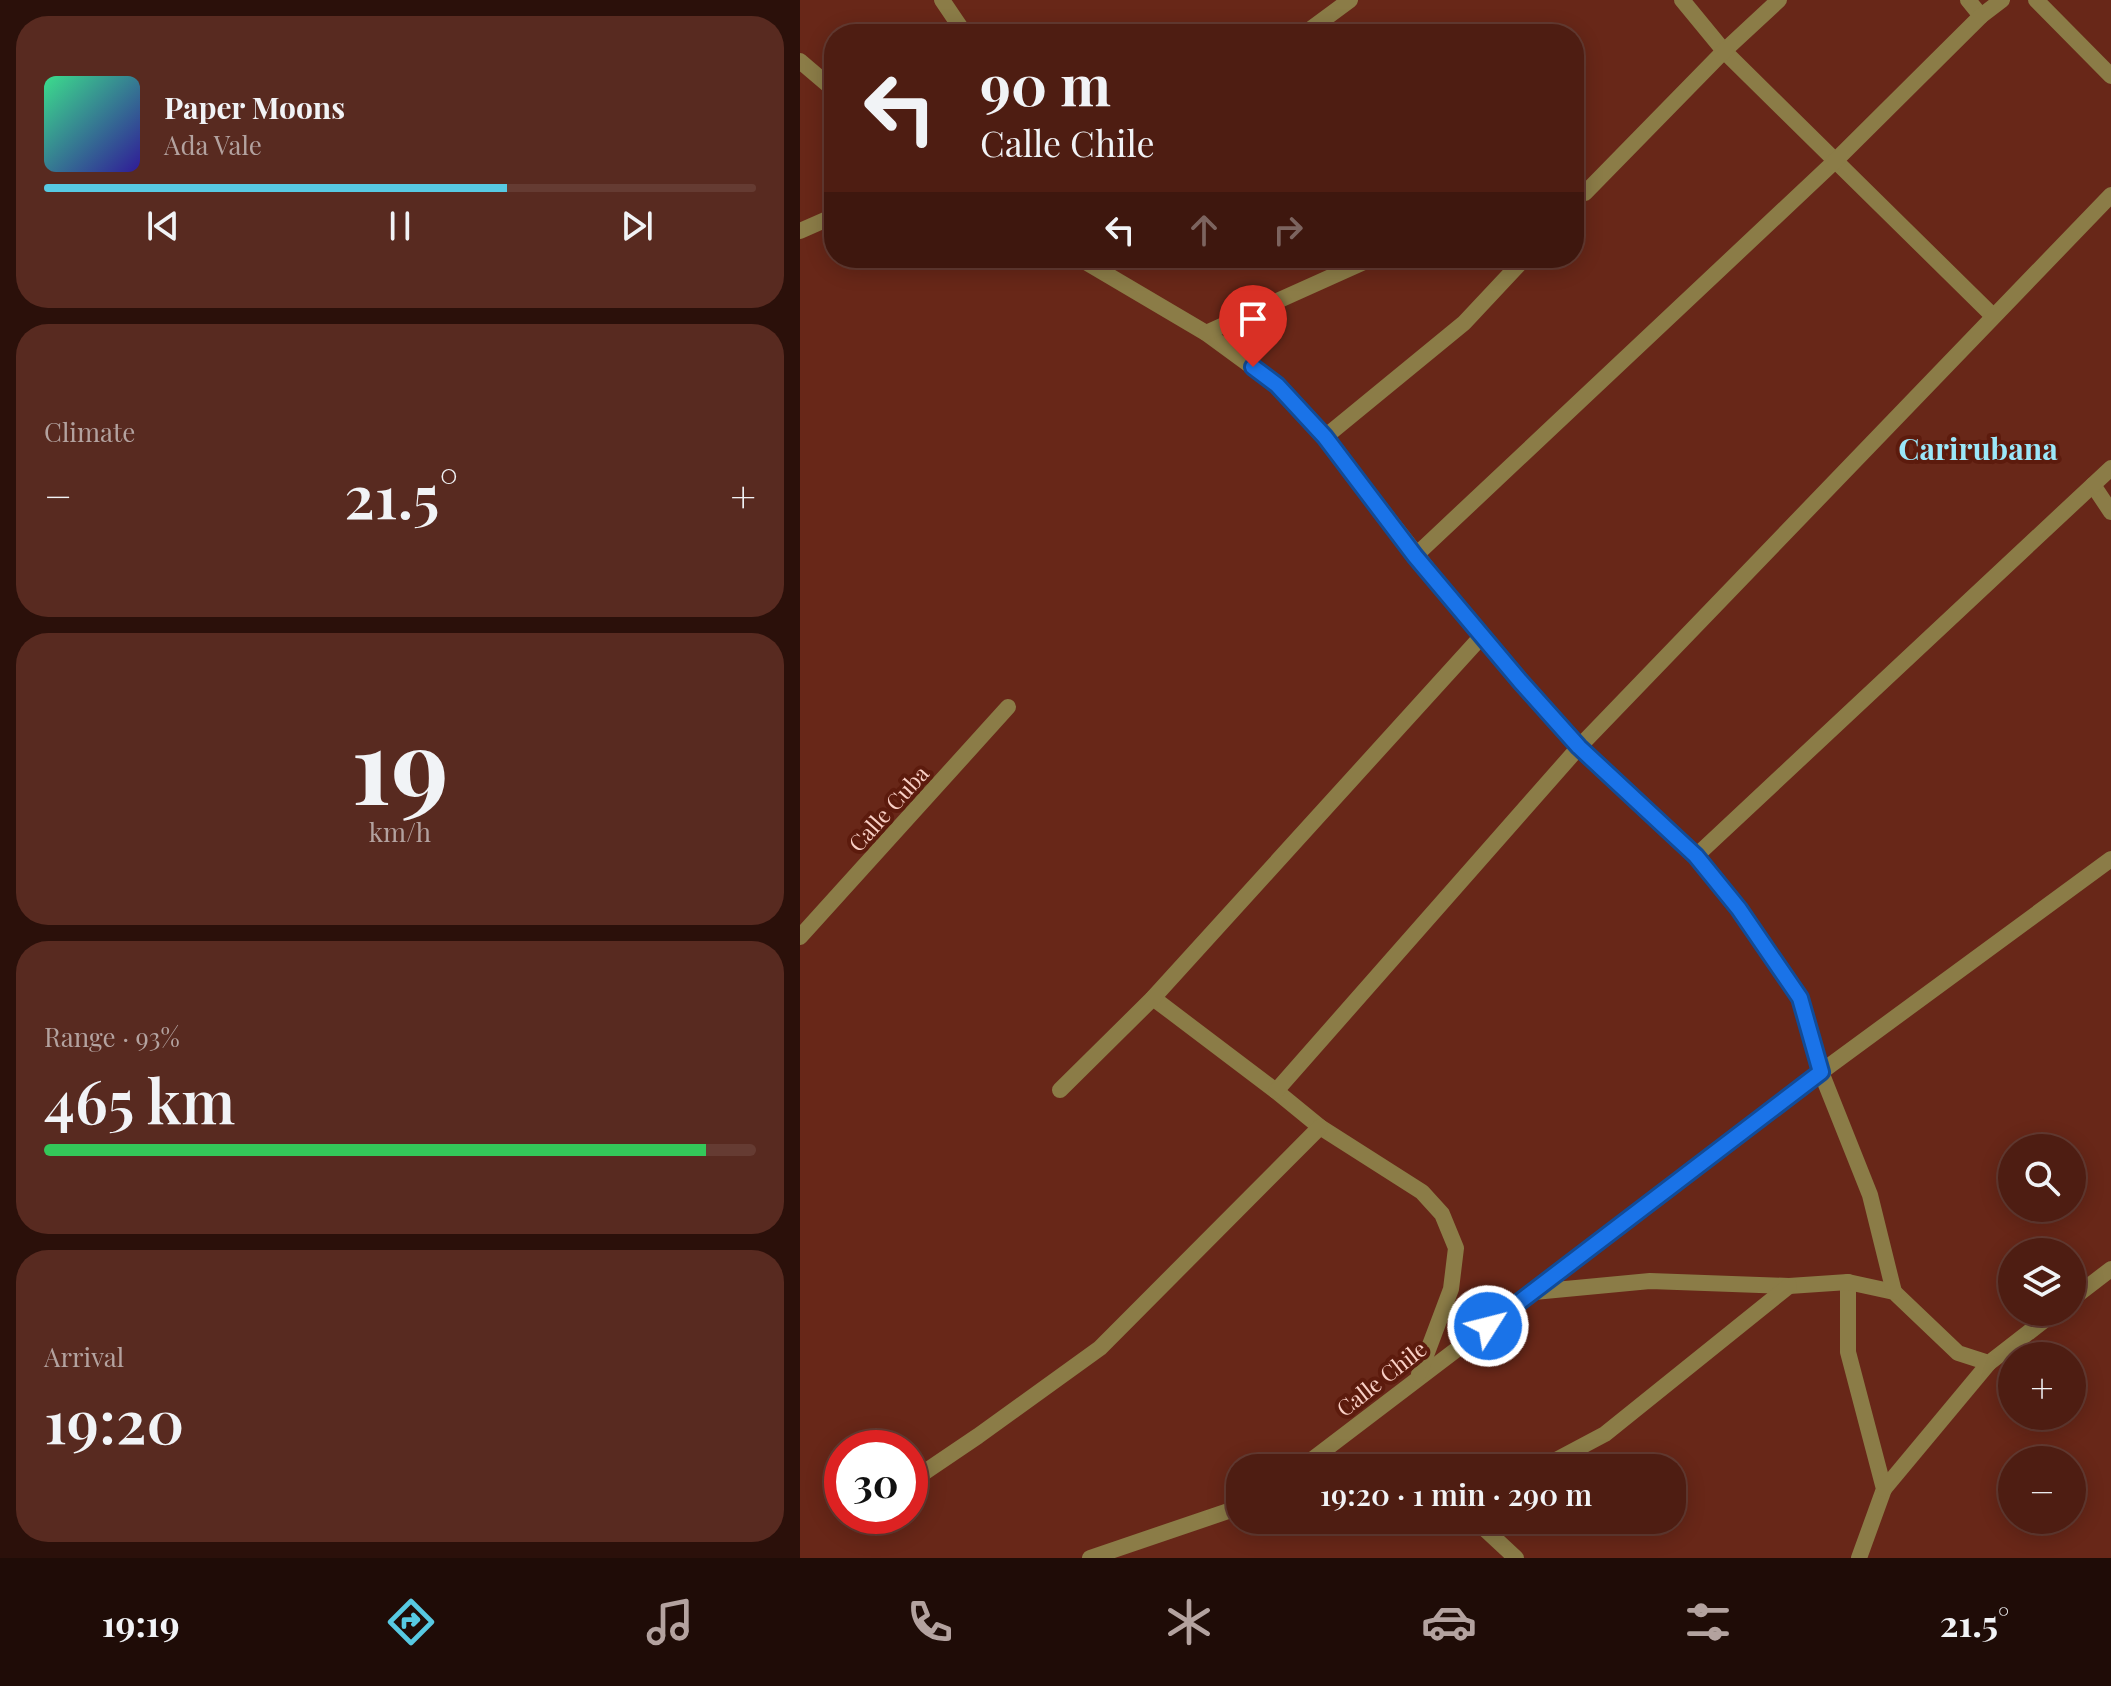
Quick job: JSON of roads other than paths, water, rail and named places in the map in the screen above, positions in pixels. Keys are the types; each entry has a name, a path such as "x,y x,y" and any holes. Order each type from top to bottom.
{"street":[{"path":"1318,24 1350,0"},
{"path":"1682,0 1724,51 1993,316"},
{"path":"1584,192 1779,0"},
{"path":"1968,0 1981,16"},
{"path":"1415,556 1834,162 1981,16 2002,0"},
{"path":"2036,0 2111,76"},
{"path":"947,2 959,24"},
{"path":"800,61 824,81"},
{"path":"1276,1091 1579,747 2111,195"},
{"path":"800,231 824,220"},
{"path":"1096,268 1206,333 1277,385 1325,437 1481,637 1579,747 1696,856 1739,909 1800,998 1821,1072 1870,1195 1894,1292"},
{"path":"1206,333 1351,268"},
{"path":"1325,437 1464,323 1516,268"},
{"path":"1696,856 2111,468"},
{"path":"2093,485 2111,512"},
{"path":"1060,1090 1153,998 1481,637"},
{"name":"Calle Cuba","path":"800,937 1008,707"},
{"name":"Calle Chile","path":"1319,1454 1821,1072 2111,859"},
{"path":"1153,998 1320,1127 1422,1192 1442,1214 1456,1248 1451,1289 1419,1376"},
{"path":"928,1470 1100,1348 1320,1127"},
{"path":"2086,1288 2111,1269"},
{"path":"1534,1292 1650,1281 1789,1286 1848,1282 1894,1292 1958,1353 1989,1363"},
{"path":"1848,1282 1848,1352 1884,1489"},
{"path":"1567,1454 1605,1434 1789,1286"},
{"path":"1859,1558 1884,1489 1989,1363 2037,1326"},
{"path":"1090,1558 1226,1512"},
{"path":"1490,1534 1516,1558"}],"district":[{"name":"Carirubana","path":"1978,448"}]}
